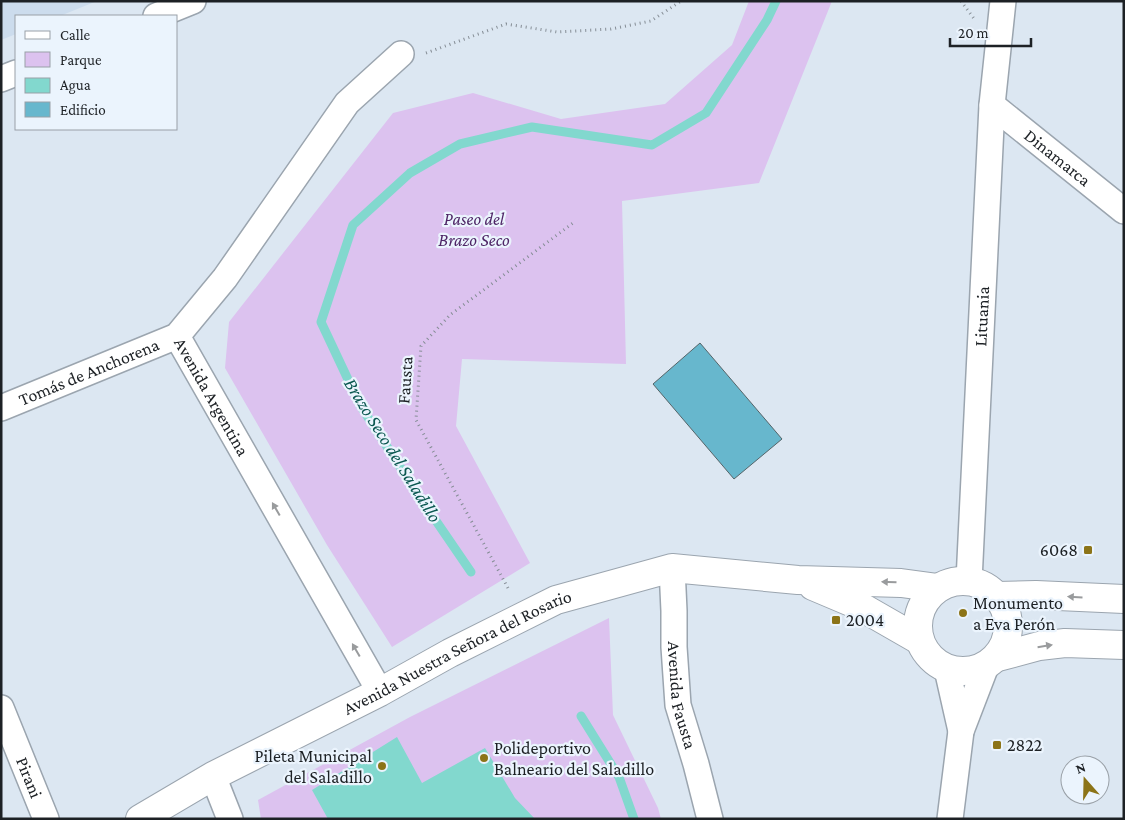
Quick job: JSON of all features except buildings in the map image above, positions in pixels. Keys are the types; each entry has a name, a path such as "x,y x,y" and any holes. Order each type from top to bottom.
{"street":[{"path":"158,15 193,1"},
{"name":"Lituania","path":"969,581 992,105 1003,1"},
{"name":"Avenida Argentina","path":"380,692 177,336 225,278 347,102 401,54"},
{"path":"1,79 15,73"},
{"name":"Dinamarca","path":"992,105 1124,211"},
{"name":"Tomás de Anchorena","path":"1,408 177,336"},
{"name":"Avenida Nuestra Señora del Rosario","path":"140,819 213,776 380,692 450,653 556,600 672,568 798,580 901,583 938,588"},
{"name":"Avenida Fausta","path":"672,568 678,705 710,819"},
{"name":"Avenida Nuestra Señora del Rosario","path":"798,580 858,605 919,640"},
{"path":"950,819 961,731 992,661 1006,642 1009,626 1006,610 997,596 984,586 969,581 953,582 938,588 924,602 917,621 919,640 929,658 946,669 966,672 992,661 1039,646 1065,642 1124,645"},
{"path":"997,596 1036,595 1124,599"},
{"path":"946,669 961,731"},
{"name":"Pirani","path":"1,708 46,819"},
{"path":"213,776 230,819"}],"path":[{"path":"401,54 423,54 506,24 557,32 611,29 650,21 681,1"},
{"name":"Fausta","path":"508,588 416,420 421,346 450,315 573,223"}],"shaded area":[{"path":"1,1 97,1 62,15 15,15 15,34 1,40"}],"green space":[{"name":"Paseo del Brazo Seco","path":"749,1 832,1 759,183 622,201 626,364 462,359 456,426 530,563 392,647 327,545 225,368 229,322 393,113 473,93 561,119 665,104 732,45"},
{"name":"Polideportivo Balneario del Saladillo","path":"609,618 613,715 658,808 661,819 261,819 258,800 410,717"}],"water":[{"name":"Pileta Municipal del Saladillo","path":"397,737 422,783 485,748 515,798 535,819 328,819 312,790"}],"waterway":[{"name":"Brazo Seco del Saladillo","path":"471,572 360,405 321,322 353,225 410,173 460,144 532,127 652,145 706,113 767,20 776,1"},
{"path":"581,716 619,777 634,819"}],"place":[{"name":"6068","path":"1088,550"},
{"name":"Monumento a Eva Perón","path":"963,613"},
{"name":"2004","path":"836,620"},
{"name":"2822","path":"997,745"},
{"name":"Polideportivo Balneario del Saladillo","path":"484,758"},
{"name":"Pileta Municipal del Saladillo","path":"382,766"}]}
